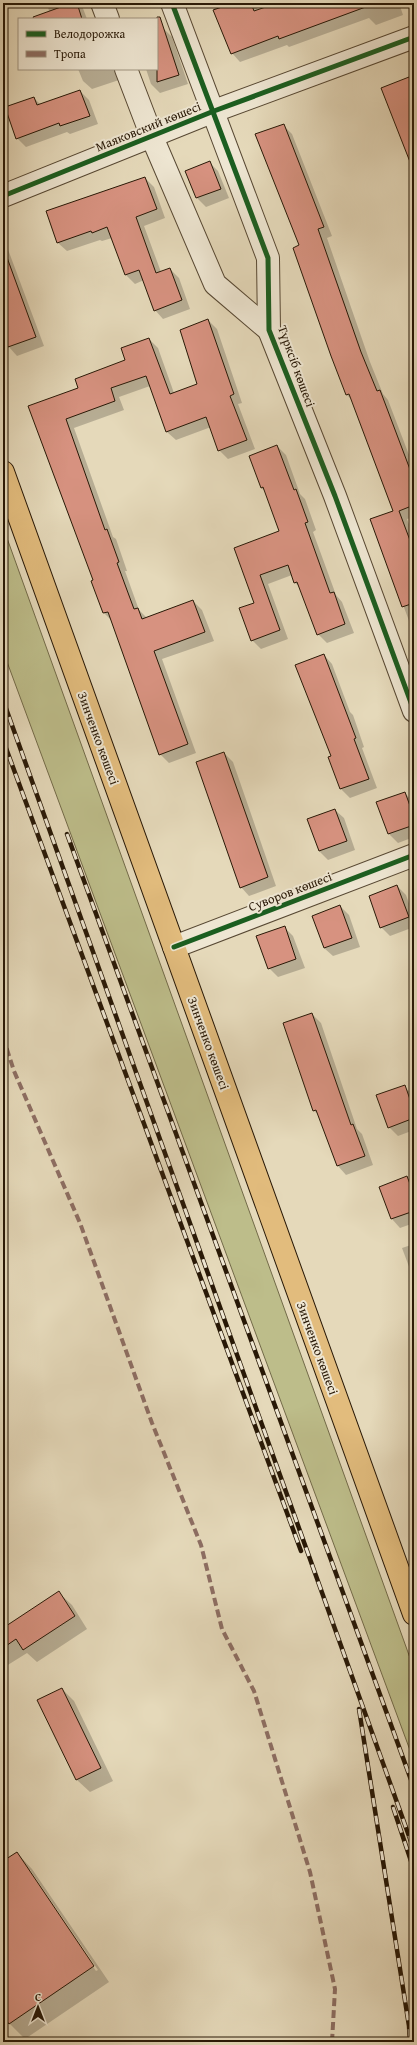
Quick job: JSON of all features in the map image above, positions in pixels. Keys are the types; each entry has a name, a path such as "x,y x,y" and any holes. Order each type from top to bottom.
{"main road":[{"name":"Зинченко көшесі","path":"3,472 412,1601"}],"street":[{"path":"102,3 108,18"},
{"name":"Түрксіб көшесі","path":"172,3 268,258 269,330 335,496 414,711"},
{"name":"Маяковский көшесі","path":"3,196 214,112 414,37"},
{"name":"Түрксіб көшесі","path":"126,70 152,136 215,284 269,330"},
{"name":"Суворов көшесі","path":"174,947 414,856"}],"green space":[{"path":"3,527 414,1669 414,1761 3,651"}],"building":[{"path":"72,3 77,3 82,18 34,18"},
{"path":"234,3 251,3 254,11 277,3 371,3 371,5 279,39 278,36 231,54 213,10"},
{"path":"160,17 179,75 157,82 158,18"},
{"path":"409,77 414,90 414,167 412,167 381,88"},
{"path":"80,90 90,116 60,126 59,123 16,139 5,107 34,97 37,105"},
{"path":"284,124 324,227 318,229 361,352 377,391 380,390 414,480 414,505 399,511 414,551 414,603 402,607 370,519 393,511 349,394 346,395 331,356 293,248 299,245 255,134"},
{"path":"210,161 221,189 196,198 185,171"},
{"path":"145,177 157,209 136,217 156,273 170,268 182,300 154,311 139,270 125,275 107,227 57,243 46,211"},
{"path":"3,252 5,252 36,337 8,347 3,335"},
{"path":"208,319 234,394 230,396 247,440 218,451 206,417 166,432 146,376 111,388 115,401 66,419 105,530 107,529 119,562 117,563 134,609 138,608 142,619 193,600 205,632 154,651 188,744 159,755 108,612 103,613 91,581 93,580 28,406 78,388 75,379 125,360 121,348 149,338 170,394 197,384 180,330"},
{"path":"277,445 308,522 305,523 330,593 334,592 345,624 317,635 297,582 294,583 288,565 260,575 280,630 251,641 239,608 254,603 234,548 279,531 263,487 261,488 249,456"},
{"path":"324,654 356,738 354,739 369,779 340,789 328,757 331,756 295,665"},
{"path":"224,752 268,877 240,888 196,762"},
{"path":"405,792 414,817 414,825 388,834 376,802"},
{"path":"335,809 347,841 319,851 307,819"},
{"path":"397,885 409,917 380,928 369,896"},
{"path":"340,905 352,938 324,948 312,916"},
{"path":"285,926 296,959 268,969 256,936"},
{"path":"312,1013 351,1125 353,1124 365,1156 337,1166 316,1110 313,1111 283,1023"},
{"path":"405,1085 414,1111 414,1118 388,1128 376,1095"},
{"path":"407,1176 414,1195 414,1211 391,1219 379,1187"},
{"path":"59,1591 75,1616 23,1650 16,1639 3,1648 3,1628"},
{"path":"62,1688 101,1768 76,1780 37,1700"},
{"path":"17,1852 94,1966 9,2024 3,2016 3,1861"}],"railway":[{"path":"3,700 414,1850"},
{"path":"3,740 301,1551"},
{"path":"67,834 414,1788"},
{"path":"359,1709 409,2026 410,2042"},
{"path":"393,1807 414,1870"}],"marked path":[{"path":"3,1037 14,1071 80,1223 152,1423 201,1545 222,1629 254,1691 310,1872 335,1989 332,2042"}],"cycle path":[{"path":"172,3 268,258 269,330 335,496 414,711"},
{"path":"3,196 214,111 414,37"},
{"path":"174,947 414,855"}]}
